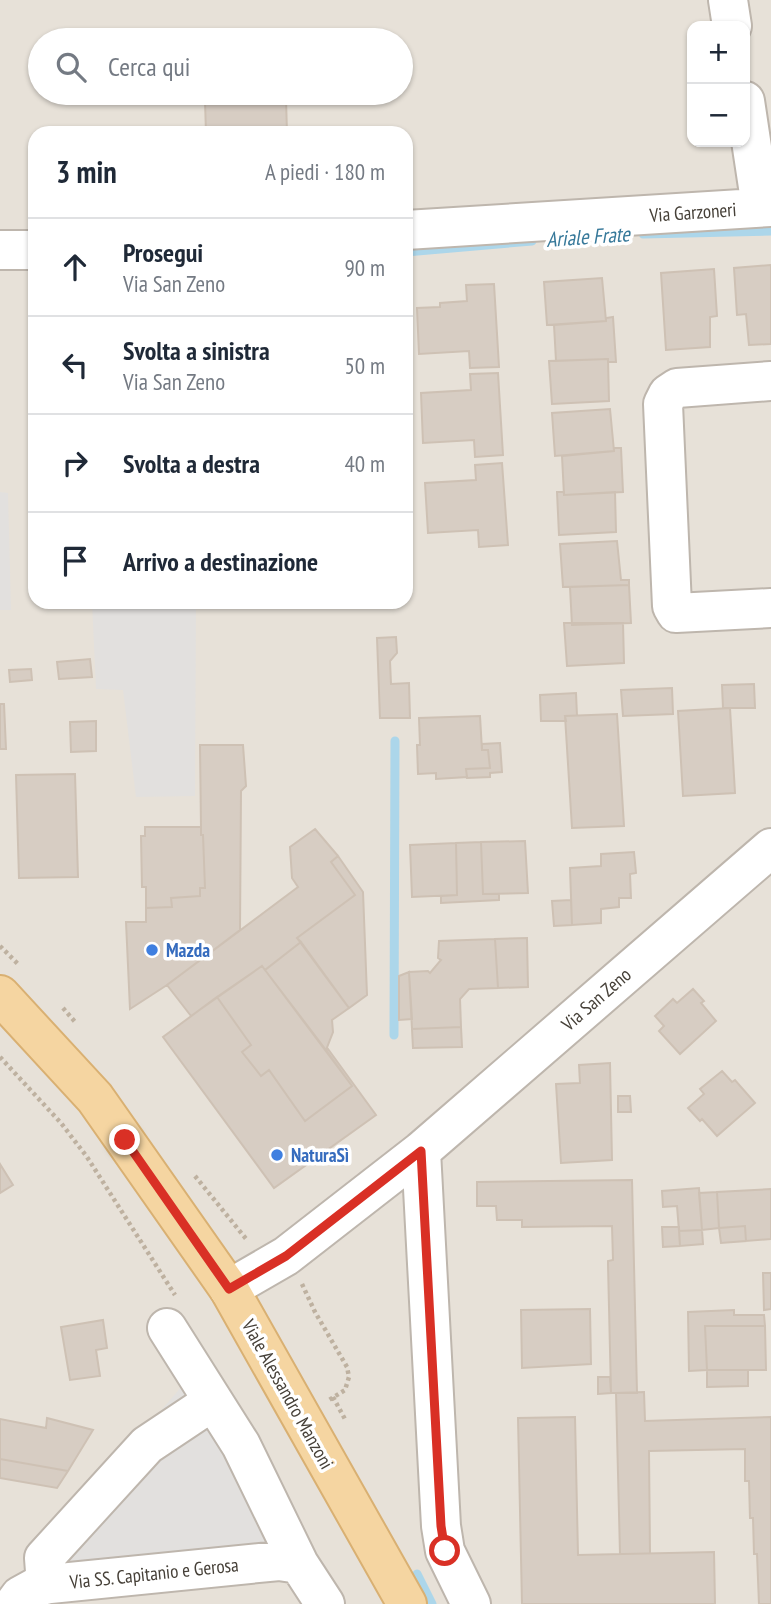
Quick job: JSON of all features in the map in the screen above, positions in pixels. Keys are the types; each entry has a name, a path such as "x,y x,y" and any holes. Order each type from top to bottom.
{"main road":[{"name":"Viale Alessandro Manzoni","path":"0,995 95,1098 229,1289 407,1604"}],"street":[{"path":"728,0 731,21"},
{"path":"750,126 766,207"},
{"name":"Via Garzoneri","path":"413,230 766,207"},
{"path":"0,250 28,250"},
{"path":"771,381 677,388 668,394 663,404 671,606 676,613 771,608"},
{"name":"Via San Zeno","path":"229,1289 286,1256 421,1151 771,848"},
{"path":"421,1151 441,1526 445,1551 471,1604"},
{"path":"167,1328 241,1445 299,1564 325,1604"},
{"path":"30,1594 44,1558 147,1444 213,1401"},
{"name":"Via SS. Capitanio e Gerosa","path":"30,1594 279,1561 299,1564"}],"shaded area":[{"path":"0,0 771,0 771,1604 0,1604"},
{"path":"0,492 8,493 11,610 0,610"},
{"path":"92,609 196,609 195,796 136,797 123,690 96,689"},
{"path":"183,1385 277,1547 26,1567"}],"building":[{"path":"205,105 286,105 287,126 206,126"},
{"path":"771,265 771,344 749,345 746,314 737,315 734,268"},
{"path":"714,269 717,316 710,317 710,347 666,350 661,273"},
{"path":"602,278 606,321 547,325 544,282"},
{"path":"494,284 499,367 470,368 469,351 419,354 417,308 440,307 440,303 467,301 466,285"},
{"path":"613,317 616,362 608,362 608,359 556,361 554,325 606,321 606,318"},
{"path":"608,359 609,401 552,404 549,361"},
{"path":"498,373 503,455 475,457 474,440 423,443 421,393 471,390 470,374"},
{"path":"610,409 614,451 555,456 552,413"},
{"path":"614,448 621,448 623,492 564,495 562,456 614,451"},
{"path":"502,463 508,545 479,547 478,530 428,533 425,483 476,480 475,465"},
{"path":"557,492 564,492 564,495 615,492 616,532 559,535"},
{"path":"617,541 621,580 629,580 629,585 563,587 560,544"},
{"path":"629,585 631,623 572,625 570,587"},
{"path":"564,623 623,623 624,663 567,666"},
{"path":"396,637 397,653 390,661 391,684 409,683 410,718 380,718 377,638"},
{"path":"90,659 92,677 59,679 57,662"},
{"path":"31,669 32,680 10,682 9,670"},
{"path":"754,684 755,708 723,708 722,685"},
{"path":"672,688 673,714 623,716 621,690"},
{"path":"576,693 577,716 565,716 566,721 541,721 540,695"},
{"path":"0,704 4,704 6,749 0,749"},
{"path":"730,708 735,793 683,796 678,711"},
{"path":"617,714 624,826 572,828 565,716"},
{"path":"480,716 482,750 488,750 490,768 466,769 467,777 436,779 436,773 418,774 419,718"},
{"path":"96,721 96,751 71,752 70,722"},
{"path":"500,743 502,772 490,773 490,777 467,778 466,769 490,768 488,750 482,750 482,744"},
{"path":"200,745 243,745 246,786 241,791 240,930 130,1009 126,922 146,922 146,908 172,907 171,898 200,896 200,888 205,888 201,835"},
{"path":"75,774 78,877 19,878 16,775"},
{"path":"145,827 201,827 205,888 200,888 200,896 171,898 172,907 146,908 146,887 142,887 141,836 145,836"},
{"path":"315,829 338,856 331,862 355,895 297,938 301,942 265,970 262,966 191,1016 167,985 298,887 292,878 290,847"},
{"path":"525,841 528,893 483,894 481,842"},
{"path":"481,842 483,894 499,894 499,900 441,903 441,896 457,895 456,843"},
{"path":"456,843 457,895 412,897 410,845"},
{"path":"634,852 636,873 630,874 631,898 619,898 619,907 601,909 601,923 572,925 570,868 601,866 601,854"},
{"path":"338,856 363,892 367,995 349,1008 297,938 355,895 331,862"},
{"path":"571,900 572,925 554,926 552,901"},
{"path":"527,938 528,987 498,988 495,939"},
{"path":"495,939 498,988 469,989 460,999 461,1027 412,1029 409,972 430,973 441,960 438,958 439,941"},
{"path":"301,942 349,1008 332,1020 333,1032 326,1050 265,970"},
{"path":"262,966 352,1086 305,1121 269,1070 261,1076 242,1052 251,1045 217,997"},
{"path":"409,972 412,1019 399,1020 399,976"},
{"path":"693,989 716,1021 680,1054 659,1031 664,1026 655,1016 673,999 677,1003"},
{"path":"217,997 251,1045 242,1052 261,1076 269,1070 305,1121 352,1086 326,1050 328,1049 376,1115 274,1188 163,1037"},
{"path":"461,1027 462,1047 413,1048 412,1029"},
{"path":"610,1063 612,1160 561,1163 556,1084 580,1083 579,1065"},
{"path":"722,1071 732,1082 735,1080 755,1103 717,1136 688,1108 704,1094 700,1089"},
{"path":"618,1096 630,1096 631,1112 618,1112"},
{"path":"0,1164 13,1185 0,1193"},
{"path":"632,1180 637,1393 611,1393 608,1261 613,1260 612,1226 522,1227 522,1220 497,1220 496,1206 477,1206 477,1182"},
{"path":"699,1188 702,1230 679,1231 677,1206 663,1207 662,1191"},
{"path":"771,1189 771,1239 746,1241 745,1226 719,1228 717,1192"},
{"path":"717,1192 719,1228 702,1230 699,1193"},
{"path":"745,1226 746,1241 721,1243 719,1228"},
{"path":"662,1227 679,1227 680,1246 663,1247"},
{"path":"702,1230 703,1244 680,1246 679,1231"},
{"path":"763,1273 771,1273 771,1309 764,1310"},
{"path":"590,1309 591,1364 522,1368 521,1310"},
{"path":"734,1310 734,1315 764,1315 765,1326 705,1326 707,1370 689,1371 688,1312"},
{"path":"103,1320 107,1348 96,1350 100,1376 70,1380 61,1327"},
{"path":"705,1326 765,1326 766,1370 707,1370"},
{"path":"707,1370 748,1370 748,1386 707,1387"},
{"path":"598,1377 610,1377 611,1393 598,1394"},
{"path":"644,1392 645,1421 771,1417 771,1604 759,1604 749,1481 745,1481 745,1449 649,1451 650,1554 620,1554 616,1393"},
{"path":"575,1417 578,1555 714,1552 715,1604 522,1604 518,1418"},
{"path":"47,1418 93,1430 68,1471 0,1459 0,1419 46,1428"},
{"path":"0,1459 68,1471 57,1488 0,1478"}],"waterway":[{"name":"Ariale Frate","path":"643,234 771,231"},
{"name":"Ariale Frate","path":"413,251 532,241"},
{"path":"394,1035 395,741"},
{"path":"417,1574 432,1604"}],"place":[{"name":"Mazda","path":"152,950"},
{"name":"NaturaSì","path":"277,1155"}],"route":[{"path":"125,1140 229,1289 286,1256 421,1151 441,1526 445,1551"}]}
